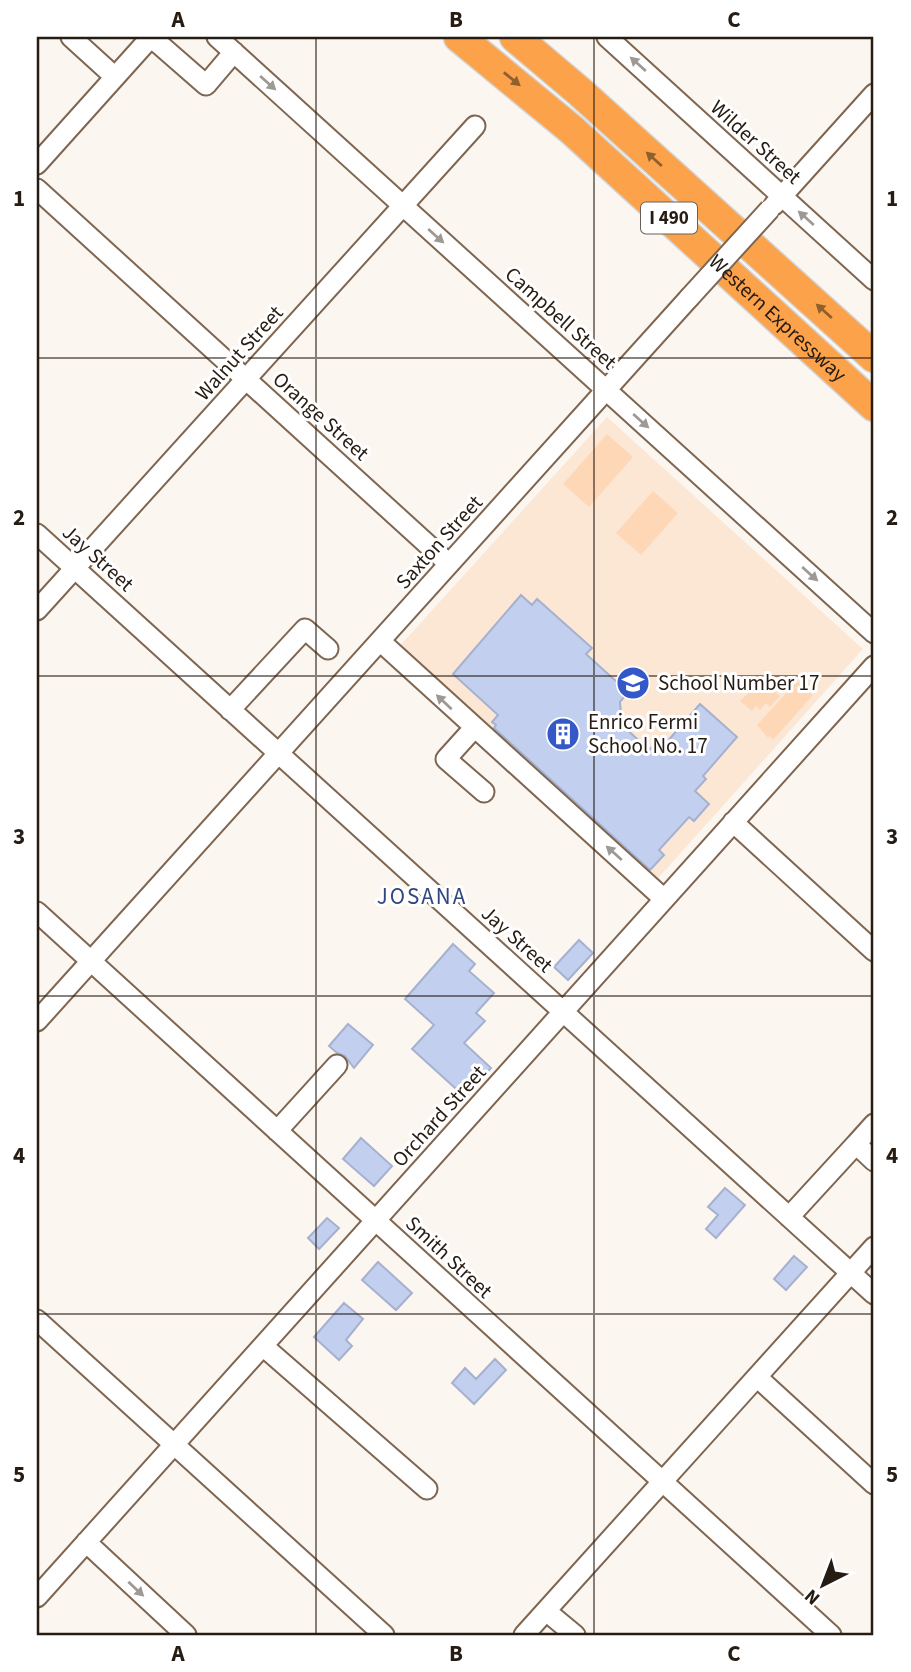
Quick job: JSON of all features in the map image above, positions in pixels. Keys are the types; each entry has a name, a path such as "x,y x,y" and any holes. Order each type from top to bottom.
{"highway":[{"name":"Western Expressway","path":"459,37 562,121 874,405"},
{"name":"Western Expressway","path":"516,37 874,356"}],"street":[{"path":"71,37 115,77"},
{"path":"37,163 151,37 206,85 234,52"},
{"name":"Campbell Street","path":"218,37 874,633"},
{"name":"Wilder Street","path":"607,37 776,203 874,280"},
{"name":"Saxton Street","path":"37,1021 874,94"},
{"name":"Walnut Street","path":"37,610 475,126"},
{"name":"Orange Street","path":"37,189 449,564"},
{"name":"Jay Street","path":"37,534 874,1294"},
{"path":"230,710 304,629 328,649"},
{"path":"380,641 664,899"},
{"name":"Orchard Street","path":"37,1597 874,666"},
{"path":"474,728 446,759 484,792"},
{"path":"733,822 874,950"},
{"name":"Smith Street","path":"37,912 831,1635"},
{"path":"277,1131 337,1066"},
{"path":"789,1217 874,1124"},
{"path":"856,1144 874,1161"},
{"path":"524,1635 874,1247"},
{"path":"37,1320 384,1635"},
{"path":"263,1346 427,1489"},
{"path":"757,1377 874,1484"},
{"path":"86,1542 186,1635"},
{"path":"546,1611 575,1635"}],"shaded area":[{"name":"School Number 17","path":"607,417 863,649 653,884 397,649"},
{"path":"607,434 633,457 589,507 563,484"},
{"path":"653,491 678,513 641,555 616,533"},
{"path":"762,680 768,686 770,683 776,688 774,691 780,696 770,707 766,703 760,710 756,706 752,711 740,701"},
{"path":"797,681 811,689 809,692 813,695 773,740 770,736 768,738 757,725"}],"building":[{"name":"Enrico Fermi School No. 17","path":"521,595 532,605 537,599 592,648 586,654 628,692 620,702 622,725 649,750 660,738 666,743 700,704 737,737 703,776 706,779 695,791 709,804 694,821 689,817 659,850 664,855 650,870 494,728 496,725 492,722 498,715 453,674"},
{"path":"579,940 593,953 568,980 554,967"},
{"path":"453,944 475,964 469,971 494,993 476,1013 485,1021 464,1043 491,1068 465,1097 412,1049 434,1025 405,999"},
{"path":"348,1024 373,1045 354,1068 345,1056 329,1046"},
{"path":"361,1138 392,1166 374,1186 343,1159"},
{"path":"725,1188 745,1205 716,1238 706,1229 718,1215 708,1207"},
{"path":"327,1218 339,1228 319,1249 308,1238"},
{"path":"794,1256 807,1267 786,1290 774,1279"},
{"path":"378,1262 412,1293 396,1310 362,1280"},
{"path":"344,1303 363,1319 346,1340 352,1346 339,1360 314,1337"},
{"path":"495,1359 506,1370 474,1404 452,1383 465,1368 476,1379"}],"place":[{"name":"School Number 17","path":"633,683"},
{"name":"Enrico Fermi School No. 17","path":"563,734"}],"district":[{"name":"JOSANA","path":"422,896"}]}
